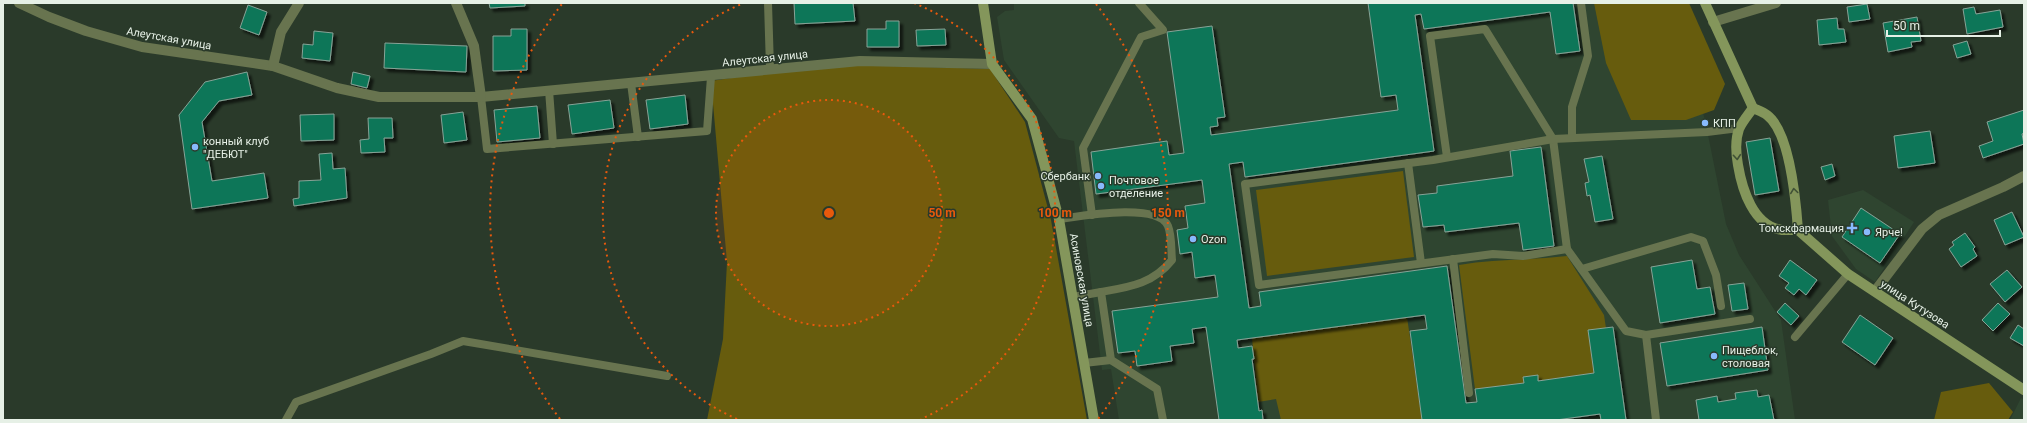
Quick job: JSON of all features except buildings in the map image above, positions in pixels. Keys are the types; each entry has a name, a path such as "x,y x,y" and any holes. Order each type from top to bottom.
{"street":[{"name":"Алеутская улица","path":"19,3 49,17 86,31 142,47 273,66 337,88 379,98 481,97 631,82 711,77 770,68 860,61 992,64"},
{"path":"273,66 281,32 299,3"},
{"path":"456,3 474,46 481,97"},
{"path":"983,3 992,64"},
{"path":"1704,3 1753,108 1767,115 1778,130 1793,183 1798,230 1781,230 1767,223 1755,212 1746,199 1737,159 1736,142 1739,128 1753,108"},
{"path":"1713,22 1776,3"},
{"name":"Асиновская улица","path":"992,64 1032,119 1059,218 1094,420"},
{"path":"1875,291 1922,229 1939,215 2004,187 2024,176"},
{"name":"улица Кутузова","path":"1798,230 1848,274 2024,390"}],"lane":[{"path":"768,3 770,68"},
{"path":"1092,215 1083,148 1141,37 1163,30 1139,3"},
{"path":"1572,138 1572,107 1588,56 1581,3"},
{"path":"1447,157 1430,36 1485,29 1553,139 1567,249 1626,331 1646,335 1750,319"},
{"path":"481,97 487,149 638,137 707,131 711,77"},
{"path":"631,82 638,137"},
{"path":"549,90 553,144"},
{"path":"1567,249 1523,256 1493,254 1259,285 1245,184 1408,163 1553,139 1707,132 1739,128"},
{"path":"1408,163 1421,264"},
{"path":"1059,218 1129,211 1159,217 1168,226 1172,260 1164,270 1138,286 1073,297"},
{"path":"1582,269 1691,236 1703,241 1716,275 1721,306"},
{"path":"1453,259 1469,393"},
{"path":"1795,337 1848,274"},
{"path":"1101,292 1111,360"},
{"path":"1646,335 1656,420"},
{"path":"286,420 296,402 431,354 462,341 667,376"},
{"path":"1084,363 1111,360 1157,389 1163,420"}],"shaded area":[{"path":"1014,3 1668,3 1677,24 1705,120 1726,224 1739,255 1781,320 1795,420 1119,420 1111,369 1102,370 1074,141 1059,138 1004,60 997,17 1005,11 1014,10"},
{"path":"1594,3 1689,3 1725,84 1714,110 1686,120 1631,120 1606,63"},
{"path":"860,65 990,69 1025,122 1051,220 1087,420 707,420 723,339 727,262 711,81 770,72"},
{"path":"1403,171 1414,257 1267,276 1256,190"},
{"path":"1863,190 1914,222 1875,282 1856,269 1832,236 1828,200"},
{"path":"1567,256 1604,315 1606,328 1588,330 1594,373 1538,381 1538,375 1524,383 1475,389 1459,265"},
{"path":"1407,317 1422,420 1281,420 1276,399 1258,402 1252,338"},
{"path":"1989,383 2013,412 2008,420 1934,420 1941,392"},
{"path":"2021,398 2024,400 2024,420 2010,420"}],"place":[{"name":"КПП","path":"1705,123"},
{"name":"конный клуб \"ДЕБЮТ\"","path":"195,147"},
{"name":"Сбербанк","path":"1098,176"},
{"name":"Почтовое отделение","path":"1101,186"},
{"name":"Томскфармация","path":"1852,228"},
{"name":"Ярче!","path":"1867,232"},
{"name":"Ozon","path":"1193,239"},
{"name":"Пищеблок, столовая","path":"1714,356"}]}
